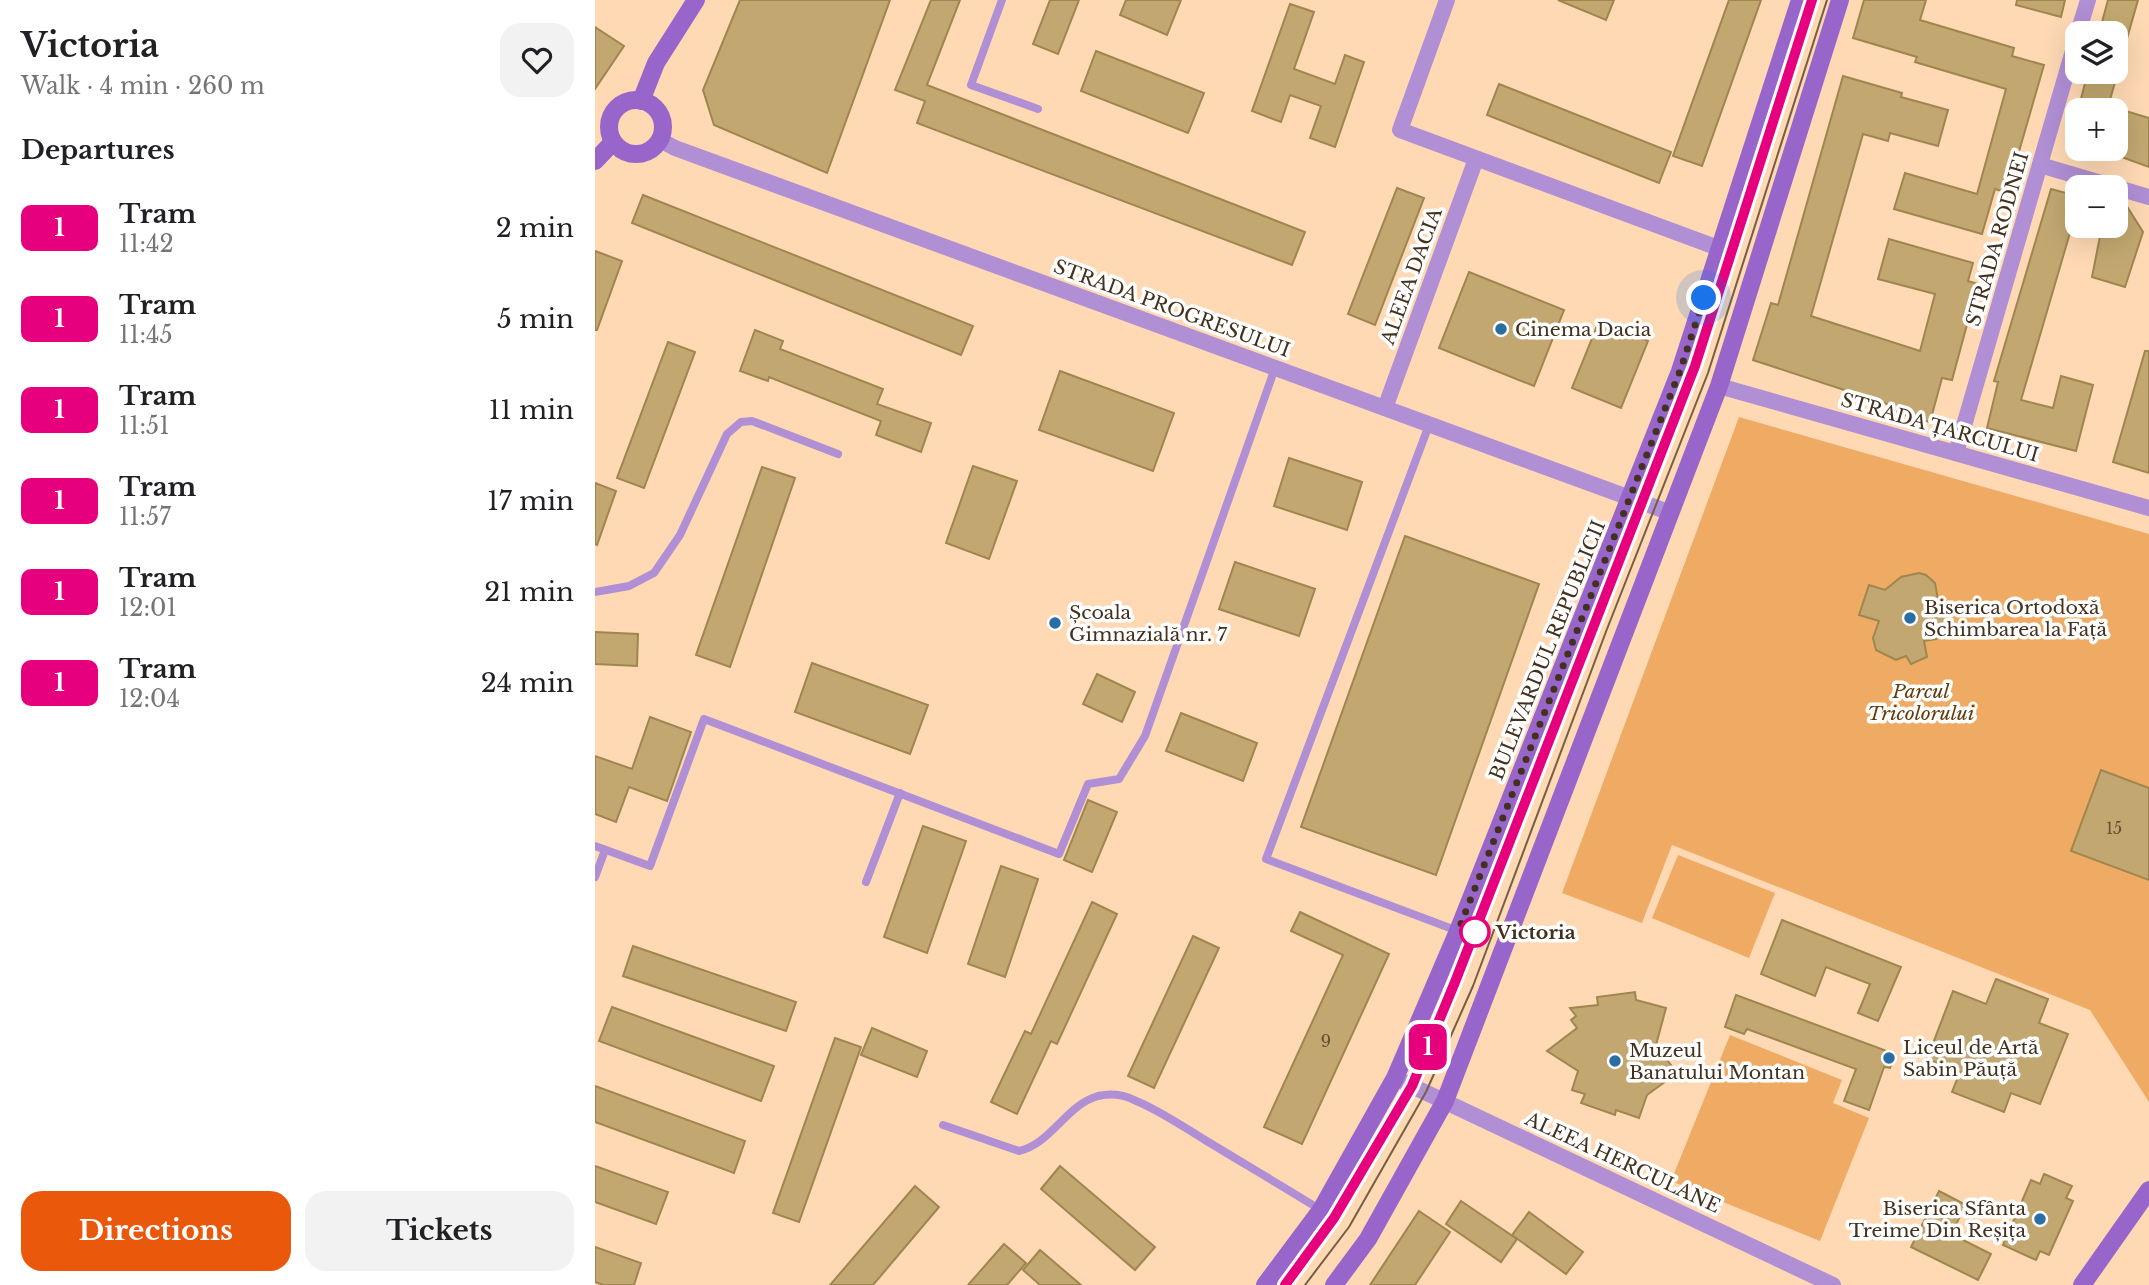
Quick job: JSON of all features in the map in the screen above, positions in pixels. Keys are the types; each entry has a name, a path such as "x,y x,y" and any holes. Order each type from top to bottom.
{"main road":[{"path":"641,101 656,63 696,0"},
{"name":"BULEVARDUL REPUBLICII","path":"1265,1285 1321,1210 1395,1078 1458,931 1680,371 1800,0"},
{"path":"1334,1285 1368,1238 1445,1101 1719,386 1840,0"},
{"path":"631,100 641,101 658,111 663,131 660,140 654,148 637,155 628,154 613,142 609,133 613,112 621,104 631,100"},
{"path":"595,161 613,142"},
{"path":"2083,1285 2149,1190"}],"street":[{"path":"1447,0 1399,130 1721,249"},
{"name":"STRADA RODNEI","path":"2082,21 2088,0"},
{"name":"STRADA RODNEI","path":"1957,453 2065,79"},
{"name":"STRADA PROGRESULUI","path":"660,140 688,153 1671,513"},
{"name":"ALEEA DACIA","path":"1385,408 1476,159"},
{"path":"2040,165 2149,197"},
{"name":"STRADA ȚARCULUI","path":"1719,386 2149,508"},
{"name":"ALEEA HERCULANE","path":"1395,1078 1833,1285"}],"lane":[{"path":"1002,0 971,85 1038,109"},
{"path":"595,846 650,866 704,719 1059,854 1088,784 1119,779 1145,736 1275,368"},
{"path":"595,592 629,586 654,573 680,535 727,434 741,422 752,421 838,454"},
{"path":"1429,425 1266,859 1458,931"},
{"path":"866,882 900,793"},
{"path":"595,877 605,850"},
{"path":"943,1125 1019,1151 1036,1143 1083,1102 1096,1096 1114,1093 1135,1100 1184,1127 1321,1210"}],"green space":[{"name":"Parcul Tricolorului","path":"1739,417 2149,534 2149,1102 2090,1010 1672,845 1642,923 1562,893"},
{"path":"1678,855 1775,893 1749,958 1652,918"},
{"path":"1730,1035 1842,1080 1833,1103 1869,1118 1820,1241 1671,1181"}],"building":[{"path":"740,0 890,0 827,173 714,125 703,90"},
{"path":"931,0 960,0 927,85 1305,232 1292,265 917,123 925,101 895,90"},
{"path":"1050,0 1079,0 1058,54 1033,44"},
{"path":"1126,0 1181,0 1167,35 1120,15"},
{"path":"1558,0 1614,0 1606,20"},
{"path":"1729,0 1761,0 1702,166 1673,156"},
{"path":"1864,0 1926,0 1920,20 2014,48 2012,56 2044,65 2007,193 1995,189 1982,234 1894,209 1905,173 1977,194 2006,89 1915,62 1917,57 1853,38"},
{"path":"2017,0 2065,0 2061,17 2016,5"},
{"path":"2108,0 2138,0 2128,35 2128,21 2102,21"},
{"path":"1290,4 1314,12 1294,69 1335,84 1345,55 1364,62 1335,147 1310,138 1321,106 1290,95 1281,122 1252,111"},
{"path":"595,27 624,46 595,89"},
{"path":"1096,51 1204,93 1188,133 1081,91"},
{"path":"1843,76 1902,93 1901,97 1948,110 1938,146 1890,133 1888,141 1863,134 1811,316 1920,351 1935,294 1878,279 1889,239 1973,263 1968,281 1978,284 1952,380 1942,378 1930,422 1889,411 1890,405 1753,360 1771,303 1778,305"},
{"path":"1499,84 1671,152 1659,183 1487,115"},
{"path":"2085,84 2115,84 2110,98 2081,98"},
{"path":"2128,112 2149,118 2149,167 2128,159"},
{"path":"1397,188 1424,198 1375,325 1348,314"},
{"path":"2051,189 2065,193 2065,238 2068,238 2021,400 2053,408 2061,376 2093,385 2076,451 1987,428 1998,382 1994,381"},
{"path":"643,195 973,326 961,355 632,223"},
{"path":"2128,208 2143,232 2125,287 2092,277 2100,238 2128,238"},
{"path":"595,251 622,261 597,330 595,330"},
{"name":"Cinema Dacia","path":"1469,272 1564,310 1534,386 1439,348"},
{"path":"1599,321 1648,341 1621,408 1572,388"},
{"path":"755,330 783,341 780,349 883,389 877,404 931,423 921,452 876,435 881,421 769,377 768,381 740,371"},
{"path":"668,342 695,352 644,488 617,478"},
{"path":"2145,351 2149,351 2149,473 2113,462"},
{"path":"1060,371 1174,413 1153,471 1039,430"},
{"path":"1289,458 1362,482 1347,530 1274,506"},
{"path":"973,466 1017,481 989,559 946,543"},
{"path":"762,467 795,478 730,667 696,655"},
{"path":"595,483 616,491 597,545 595,544"},
{"path":"1405,536 1539,584 1436,875 1301,827"},
{"path":"1235,562 1315,589 1299,636 1219,609"},
{"name":"Biserica Ortodoxă Schimbarea la Față","path":"1919,573 1935,583 1940,611 1950,614 1953,621 1945,633 1936,639 1924,641 1927,657 1911,664 1906,656 1896,660 1876,650 1873,638 1879,621 1859,615 1869,585 1885,590 1901,577"},
{"path":"595,632 638,634 637,666 595,664"},
{"path":"812,663 928,705 910,754 795,712"},
{"path":"1097,674 1135,692 1122,722 1083,704"},
{"path":"1181,713 1257,743 1243,781 1166,751"},
{"path":"650,717 691,732 667,801 629,787 616,822 595,814 595,756 632,769"},
{"path":"2101,770 2149,788 2149,880 2071,851"},
{"path":"1088,800 1117,812 1092,872 1064,860"},
{"path":"923,826 966,841 927,953 884,937"},
{"path":"1001,866 1038,879 1005,977 968,964"},
{"path":"1092,902 1117,914 1057,1044 1051,1041 1017,1114 991,1102 1025,1031 1031,1034"},
{"path":"1300,912 1389,954 1302,1144 1264,1127 1343,955 1291,931"},
{"path":"1782,920 1901,967 1878,1021 1858,1013 1870,984 1826,967 1815,996 1761,974"},
{"path":"1193,936 1219,948 1154,1088 1128,1076"},
{"path":"633,946 796,1002 786,1031 623,976"},
{"path":"1996,979 2048,999 2039,1023 2068,1034 2040,1104 2011,1093 2004,1112 1952,1092 1960,1072 1927,1059 1953,991 1986,1004"},
{"name":"Muzeul Banatului Montan","path":"1635,992 1636,1000 1666,1008 1656,1045 1677,1073 1647,1095 1639,1118 1616,1110 1615,1115 1581,1103 1585,1094 1572,1090 1578,1071 1547,1051 1577,1028 1571,1020 1576,1016 1570,1008 1598,1005 1597,997"},
{"path":"1736,995 1895,1054 1890,1068 1884,1067 1869,1110 1844,1101 1856,1069 1747,1029 1744,1034 1725,1027"},
{"path":"612,1007 774,1066 761,1101 599,1041"},
{"path":"872,1028 927,1051 917,1077 861,1055"},
{"path":"835,1038 861,1047 799,1222 773,1213"},
{"path":"595,1086 745,1141 734,1173 595,1122"},
{"path":"595,1166 668,1192 656,1224 595,1202"},
{"path":"1060,1166 1155,1247 1135,1270 1041,1189"},
{"name":"Biserica Sfânta Treime Din Reșița","path":"2044,1174 2072,1186 2066,1198 2073,1201 2049,1255 2040,1251 2036,1260 2003,1245 2031,1180 2040,1184"},
{"path":"915,1186 939,1207 873,1285 830,1285"},
{"path":"1939,1191 1966,1205 1951,1234 1991,1254 1978,1280 1911,1247"},
{"path":"1461,1201 1517,1239 1501,1262 1446,1224"},
{"path":"1419,1211 1450,1232 1415,1285 1370,1285"},
{"path":"1529,1212 1583,1252 1566,1274 1512,1235"},
{"path":"1004,1244 1026,1263 1007,1285 968,1285"},
{"path":"595,1247 641,1263 634,1285 603,1285 595,1282"},
{"path":"1040,1250 1081,1285 1040,1285 1023,1270"}],"tram line":[{"path":"1285,1285 1334,1218 1412,1086 1455,982 1695,366 1812,0"},
{"name":"1","path":"1285,1285 1334,1218 1412,1086 1455,982 1695,366 1812,0"},
{"path":"1305,1285 1349,1227 1426,1092 1473,986 1607,629 1708,373 1827,0"}],"place":[{"name":"Cinema Dacia","path":"1501,329"},
{"name":"Biserica Ortodoxă Schimbarea la Față","path":"1910,618"},
{"name":"Școala Gimnazială nr. 7","path":"1055,623"},
{"name":"Victoria","path":"1475,932"},
{"name":"Liceul de Artă Sabin Păuță","path":"1889,1058"},
{"name":"Muzeul Banatului Montan","path":"1615,1061"},
{"name":"Biserica Sfânta Treime Din Reșița","path":"2040,1219"}],"route":[{"path":"1475,932 1458,931 1680,371 1704,298"}]}
